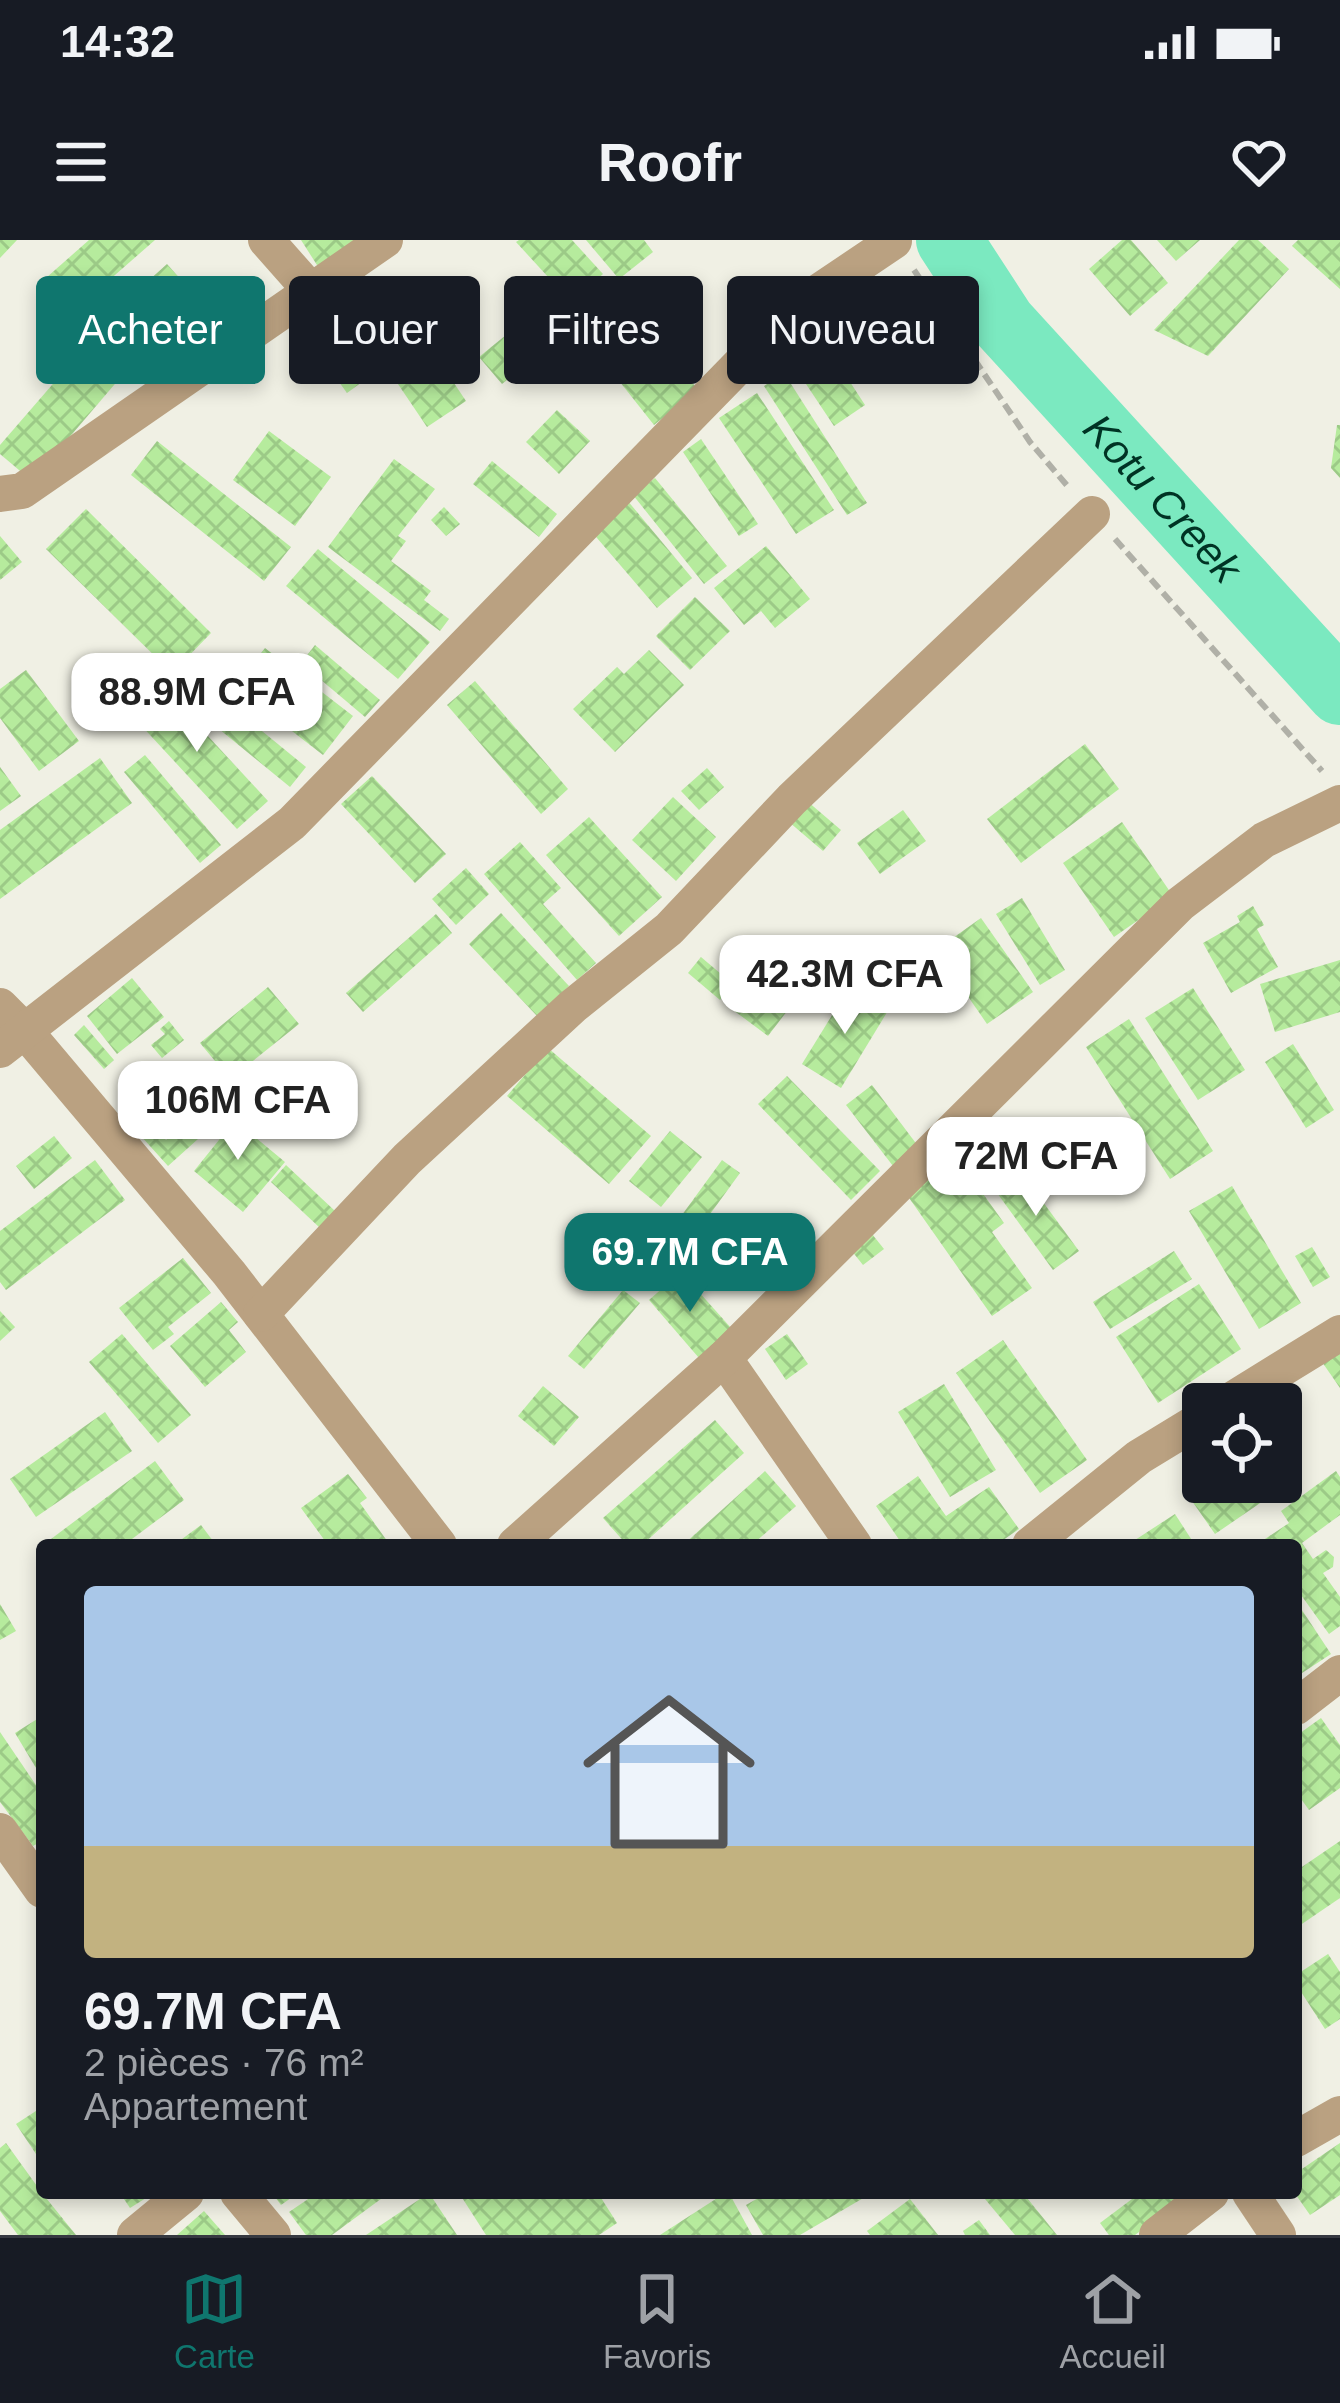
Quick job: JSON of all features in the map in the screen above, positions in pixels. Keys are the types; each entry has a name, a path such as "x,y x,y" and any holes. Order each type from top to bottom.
{"street":[{"path":"266,240 298,276"},
{"path":"335,276 386,240"},
{"path":"434,1539 261,1314 8,1029 292,823 796,307 894,241"},
{"path":"0,494 22,491 289,308"},
{"path":"261,1314 407,1160 573,1006 669,929 792,799 1092,514"},
{"path":"522,1539 724,1358 1180,904 1264,840 1340,803"},
{"path":"1259,1383 1340,1333"},
{"path":"724,1358 850,1539"},
{"path":"1037,1539 1139,1457 1182,1431"},
{"path":"1302,1702 1340,1673"},
{"path":"0,1832 36,1874"},
{"path":"1302,2136 1340,2114"},
{"path":"135,2235 179,2199"},
{"path":"243,2199 273,2235"},
{"path":"1157,2235 1202,2199"},
{"path":"1254,2199 1277,2235"}],"building":[{"path":"0,240 17,240 0,258"},
{"path":"89,240 155,240 114,276 48,276"},
{"path":"301,240 379,240 324,276"},
{"path":"572,240 603,274 547,276 516,242"},
{"path":"586,240 644,240 653,252 616,276"},
{"path":"1122,240 1131,240 1168,283 1130,316 1089,269"},
{"path":"1157,240 1200,240 1176,261"},
{"path":"1239,240 1258,240 1289,269 1208,356 1154,330"},
{"path":"1298,240 1340,240 1340,289 1292,246"},
{"path":"167,264 178,276 154,276"},
{"path":"504,337 504,382 502,384 480,356"},
{"path":"53,384 115,384 32,481 0,454 0,445"},
{"path":"398,384 455,384 466,401 427,427"},
{"path":"622,384 693,384 698,390 654,425"},
{"path":"791,384 867,503 847,515 764,386"},
{"path":"806,384 851,384 865,405 834,426"},
{"path":"757,393 834,510 796,534 719,418"},
{"path":"557,410 590,441 559,474 526,442"},
{"path":"1340,425 1340,478 1331,468"},
{"path":"269,431 331,477 295,526 233,480"},
{"path":"701,439 758,524 739,536 683,452"},
{"path":"157,441 291,547 264,581 131,475"},
{"path":"394,459 435,489 398,536 406,541 391,561 431,591 424,600 449,619 440,631 328,547"},
{"path":"492,461 557,514 539,537 473,484"},
{"path":"655,478 727,566 704,584 633,495"},
{"path":"627,500 692,578 657,608 591,531"},
{"path":"444,507 460,524 446,536 431,520"},
{"path":"86,509 211,633 172,673 46,549"},
{"path":"0,536 22,562 0,580"},
{"path":"766,546 810,599 775,628 761,611 744,625 714,588"},
{"path":"318,549 430,642 398,679 286,586"},
{"path":"695,597 730,631 690,670 656,636"},
{"path":"315,645 380,700 365,717 301,663"},
{"path":"265,648 353,716 323,755 235,687"},
{"path":"649,650 684,685 615,752 573,709 617,667 624,674"},
{"path":"26,670 79,741 39,771 0,718 0,689"},
{"path":"157,681 268,801 237,829 126,709"},
{"path":"475,681 568,789 541,814 447,705"},
{"path":"213,691 306,767 290,787 197,711"},
{"path":"1085,744 1119,789 1021,863 987,819"},
{"path":"145,755 221,845 200,863 124,772"},
{"path":"100,758 132,803 0,899 0,830"},
{"path":"0,767 21,796 0,811"},
{"path":"707,768 724,787 699,810 681,791"},
{"path":"372,776 446,854 415,883 341,804"},
{"path":"673,797 716,837 676,881 632,840"},
{"path":"807,801 841,830 823,851 789,822"},
{"path":"903,810 926,841 880,874 857,843"},
{"path":"589,817 662,897 619,936 546,855"},
{"path":"1122,822 1173,896 1114,937 1063,863"},
{"path":"520,842 561,888 543,904 596,963 577,980 484,874"},
{"path":"466,868 489,894 456,925 432,899"},
{"path":"1022,898 1065,970 1040,985 996,914"},
{"path":"1253,906 1264,925 1257,929 1278,967 1231,993 1203,943 1240,922 1237,916"},
{"path":"501,913 569,986 537,1016 469,944"},
{"path":"436,914 452,933 363,1012 346,993"},
{"path":"981,918 1033,992 987,1024 936,950"},
{"path":"769,945 813,977 768,1036 725,1004"},
{"path":"701,957 734,985 720,1000 688,973"},
{"path":"1340,960 1340,1012 1275,1032 1260,984"},
{"path":"132,978 164,1017 117,1054 87,1016"},
{"path":"850,986 889,1009 841,1088 802,1064"},
{"path":"268,987 299,1024 239,1072 243,1078 235,1085 200,1043"},
{"path":"1193,988 1245,1070 1198,1100 1145,1018"},
{"path":"1129,1019 1213,1151 1170,1179 1086,1047"},
{"path":"169,1021 184,1040 162,1058 151,1045 165,1034 160,1029"},
{"path":"84,1025 114,1060 104,1069 74,1035"},
{"path":"1293,1044 1334,1110 1306,1128 1265,1062"},
{"path":"548,1048 651,1136 609,1184 507,1096"},
{"path":"787,1076 880,1171 851,1200 758,1104"},
{"path":"872,1085 918,1146 893,1166 846,1105"},
{"path":"134,1104 166,1140 181,1126 187,1133 200,1121 208,1130 168,1166 122,1115"},
{"path":"221,1109 285,1162 243,1212 194,1171 223,1135 208,1123"},
{"path":"670,1131 702,1157 661,1207 629,1181"},
{"path":"54,1136 72,1158 34,1189 16,1166"},
{"path":"953,1152 1004,1223 992,1232 1032,1288 992,1316 907,1195 946,1167 941,1160"},
{"path":"95,1160 125,1200 6,1290 0,1282 0,1231"},
{"path":"722,1160 740,1173 673,1265 655,1252"},
{"path":"286,1165 335,1211 320,1228 271,1182"},
{"path":"1018,1168 1079,1251 1053,1270 992,1186"},
{"path":"1232,1186 1301,1303 1259,1329 1189,1211"},
{"path":"868,1229 884,1249 863,1265 847,1245"},
{"path":"1312,1247 1330,1277 1313,1287 1295,1256"},
{"path":"1174,1251 1192,1279 1110,1329 1093,1302"},
{"path":"183,1258 211,1293 168,1327 174,1334 153,1350 119,1308"},
{"path":"681,1272 732,1329 699,1358 649,1300"},
{"path":"1199,1284 1241,1349 1182,1383 1158,1403 1116,1337"},
{"path":"623,1290 640,1303 584,1369 568,1356"},
{"path":"221,1302 238,1322 229,1330 246,1352 205,1387 170,1346"},
{"path":"0,1311 15,1327 0,1341"},
{"path":"122,1334 191,1415 158,1443 89,1362"},
{"path":"787,1334 808,1364 786,1380 765,1349"},
{"path":"1003,1340 1087,1460 1040,1493 956,1373"},
{"path":"1340,1345 1340,1388 1320,1359"},
{"path":"944,1384 996,1470 950,1497 898,1412"},
{"path":"543,1386 579,1417 554,1446 518,1416"},
{"path":"105,1412 132,1451 36,1517 10,1479"},
{"path":"715,1420 744,1453 649,1539 622,1539 603,1518"},
{"path":"155,1461 184,1500 132,1539 51,1539"},
{"path":"765,1471 796,1506 759,1539 690,1539"},
{"path":"1336,1471 1340,1515 1302,1543 1302,1539 1265,1539 1289,1523 1281,1511 1302,1503 1302,1496"},
{"path":"348,1474 367,1498 360,1503 386,1539 324,1539 301,1508"},
{"path":"918,1476 946,1516 989,1487 1019,1529 1005,1539 899,1539 876,1506"},
{"path":"1193,1503 1260,1503 1215,1534"},
{"path":"1175,1514 1191,1539 1137,1539"},
{"path":"201,1525 212,1539 182,1539"},
{"path":"1302,1543 1313,1559 1326,1550 1334,1557 1333,1567 1323,1573 1340,1597 1340,1626 1329,1634 1302,1596"},
{"path":"0,1604 16,1631 0,1640"},
{"path":"1302,1610 1331,1654 1302,1673"},
{"path":"1321,1718 1340,1745 1340,1788 1309,1810 1302,1800 1302,1732"},
{"path":"36,1720 36,1768 15,1733"},
{"path":"0,1732 36,1785 36,1844 0,1802"},
{"path":"1340,1841 1340,1898 1302,1924 1302,1867"},
{"path":"1328,1954 1340,1972 1340,2019 1325,2029 1302,1993 1302,1971"},
{"path":"36,2111 36,2154 16,2124"},
{"path":"6,2143 36,2185 36,2199 47,2199 76,2235 18,2235 0,2211 0,2148"},
{"path":"1340,2143 1340,2195 1310,2215 1299,2199 1302,2169"},
{"path":"124,2199 144,2199 130,2208"},
{"path":"308,2199 381,2199 332,2235 306,2235 289,2212"},
{"path":"420,2199 433,2199 457,2235 366,2235"},
{"path":"463,2199 602,2199 617,2223 599,2235 486,2235"},
{"path":"716,2199 732,2199 752,2235 660,2235"},
{"path":"756,2199 862,2199 800,2235 763,2235 746,2205"},
{"path":"910,2199 938,2235 870,2235 867,2231"},
{"path":"985,2199 1028,2199 1057,2235 1015,2235"},
{"path":"1132,2199 1183,2199 1135,2235 1109,2235 1100,2223"},
{"path":"204,2211 225,2235 177,2235"},
{"path":"979,2220 990,2235 965,2235 963,2231"}],"waterway":[{"name":"Kotu Creek","path":"949,240 1003,323 1340,692"}]}
